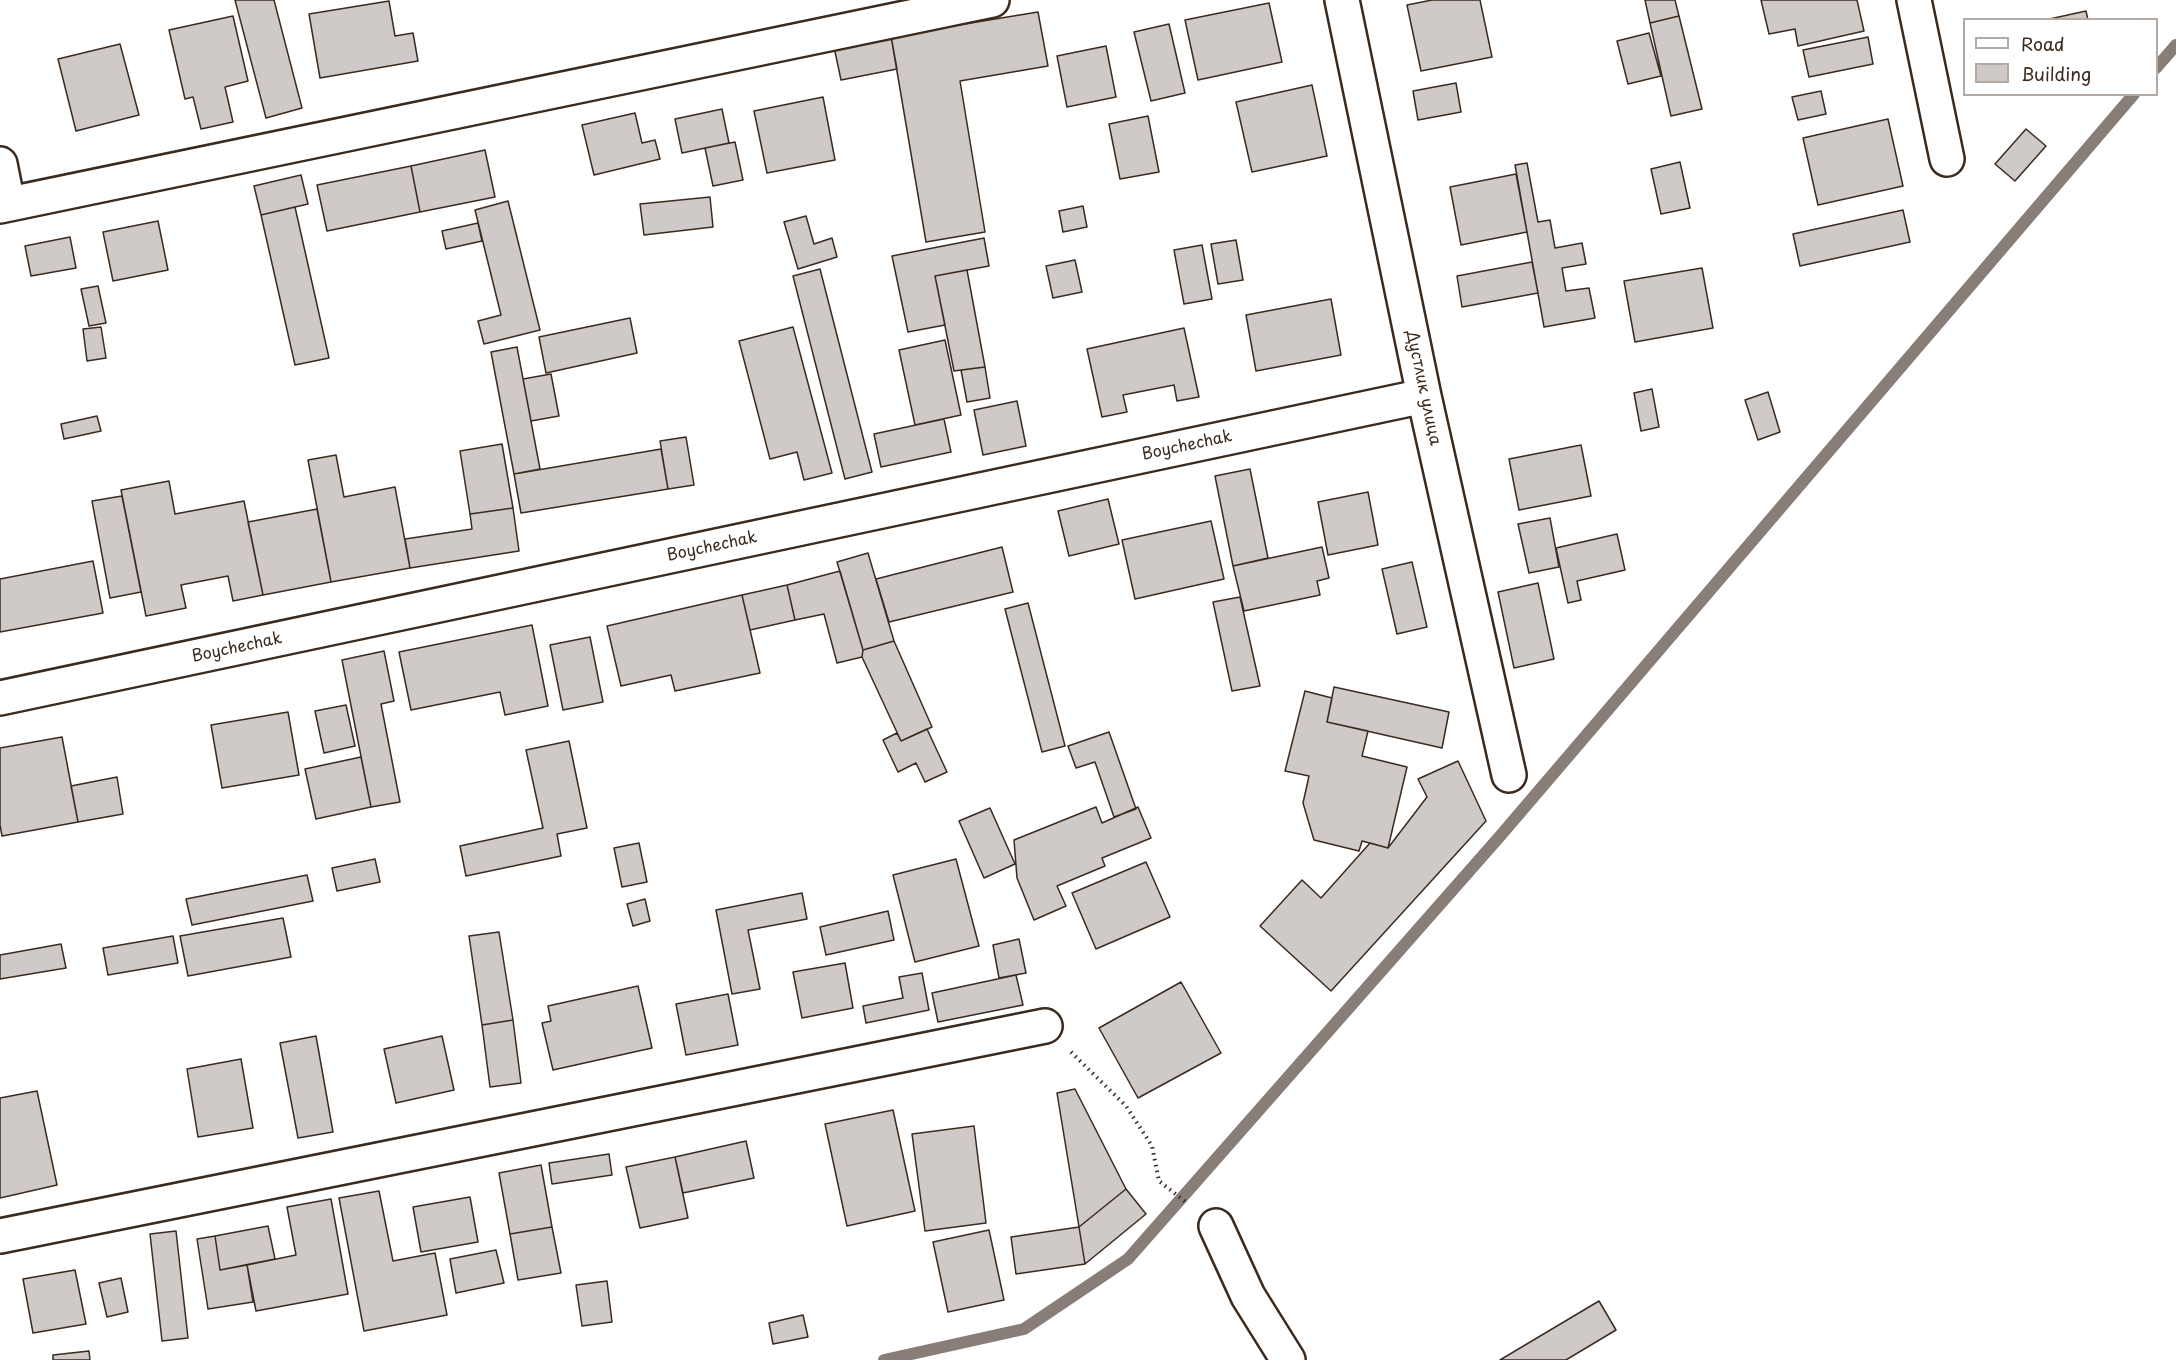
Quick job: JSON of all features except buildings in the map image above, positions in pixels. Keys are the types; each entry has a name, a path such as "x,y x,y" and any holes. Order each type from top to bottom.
{"street":[{"path":"0,164 4,205 992,0"},
{"name":"Дустлик улица","path":"1342,0 1424,396 1509,775"},
{"path":"1914,0 1947,159"},
{"name":"Boychechak","path":"0,698 1424,396"},
{"path":"0,1236 1046,1026"},
{"path":"1216,1226 1248,1296 1288,1360"}],"path":[{"path":"1046,1026 1126,1107 1152,1146 1159,1181"}],"waterway":[{"path":"2158,66 2176,45"},
{"path":"884,1360 1024,1329 1128,1259 1501,835 2132,96"}]}
